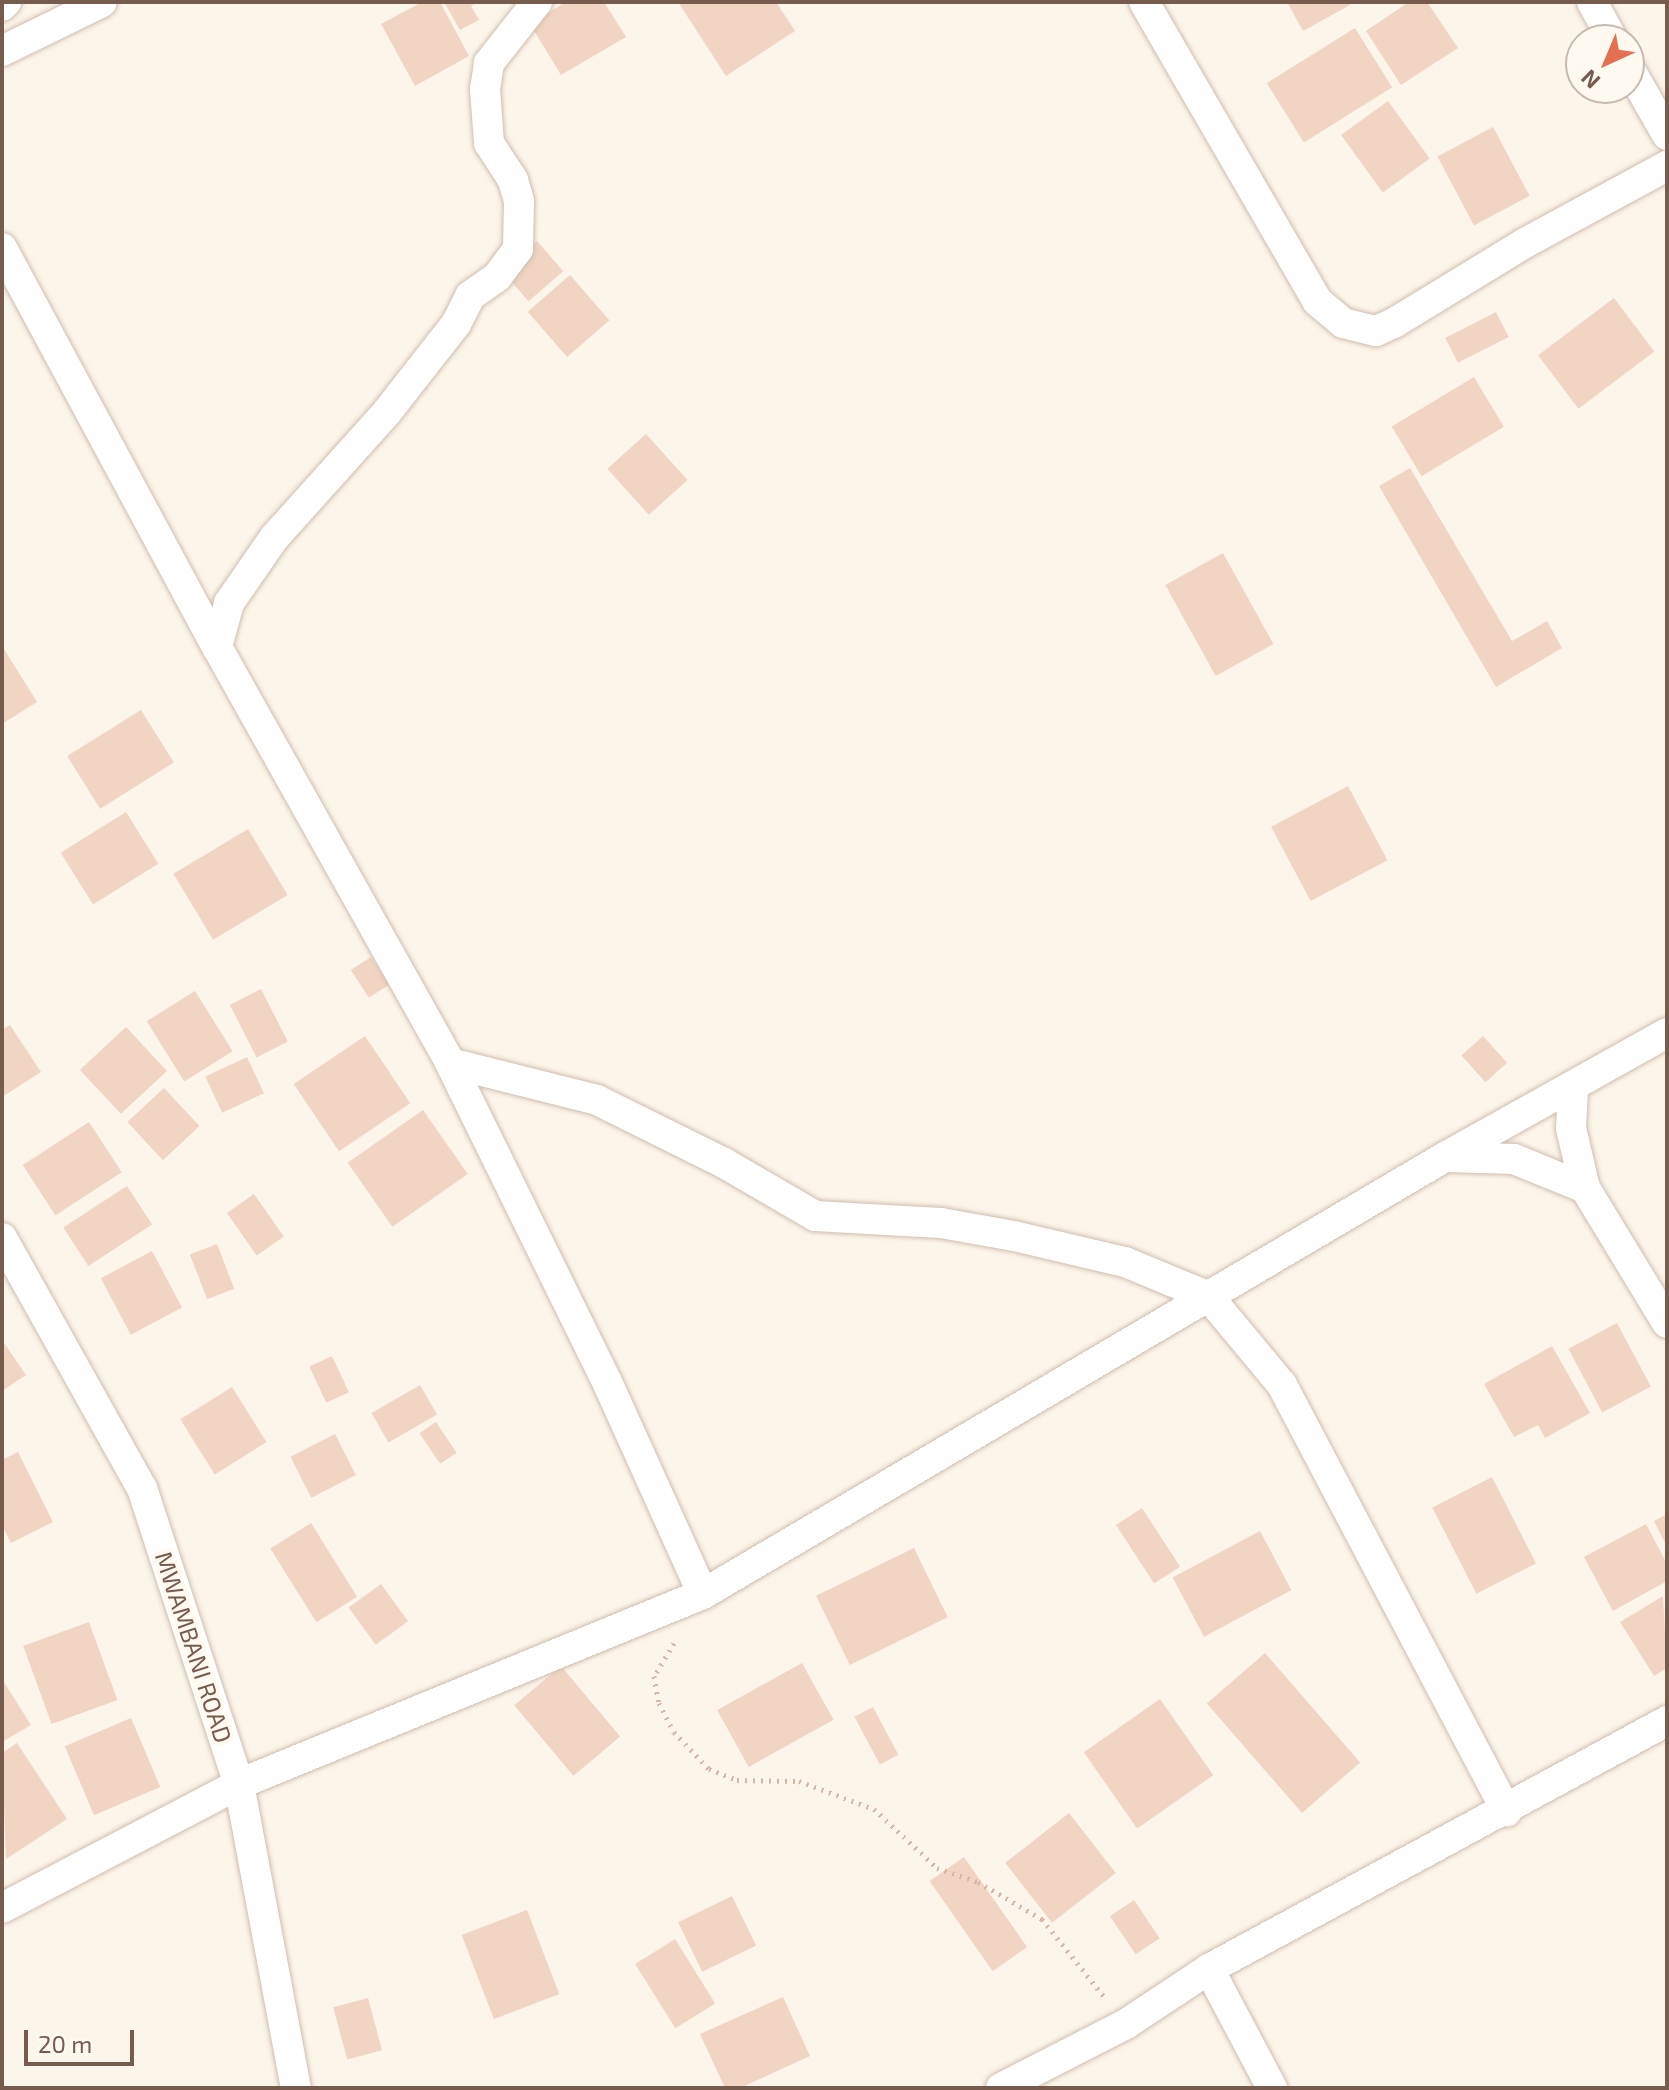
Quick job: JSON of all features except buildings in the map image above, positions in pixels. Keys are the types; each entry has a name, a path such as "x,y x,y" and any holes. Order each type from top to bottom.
{"street":[{"path":"2,51 102,2"},
{"path":"217,647 229,603 274,538 387,412 456,324 470,296 497,277 518,249 519,201 513,180 489,143 485,89 489,63 537,2"},
{"path":"1144,2 1317,301 1343,323 1376,331 1394,323 1525,243 1667,166"},
{"path":"1592,2 1604,24"},
{"path":"1645,96 1667,135"},
{"path":"2,248 217,647 450,1063 608,1384 703,1594"},
{"path":"2,1908 239,1784 703,1594 1445,1157 1573,1090 1667,1033"},
{"path":"450,1063 597,1100 724,1163 815,1216 941,1223 1014,1236 1125,1262 1209,1297 1282,1385 1507,1811"},
{"path":"1573,1090 1571,1128 1585,1188 1667,1323"},
{"path":"1445,1157 1514,1159 1585,1188"},
{"name":"MWAMBANI ROAD","path":"2,1238 142,1488 239,1784 296,2088"},
{"path":"1001,2088 1126,2024 1209,1969 1507,1811 1667,1721"},
{"path":"1209,1969 1272,2088"}],"path":[{"path":"703,1594 654,1676 659,1703 674,1732 709,1769 737,1780 799,1781 874,1809 937,1868 978,1882 1042,1919 1126,2024"}]}
